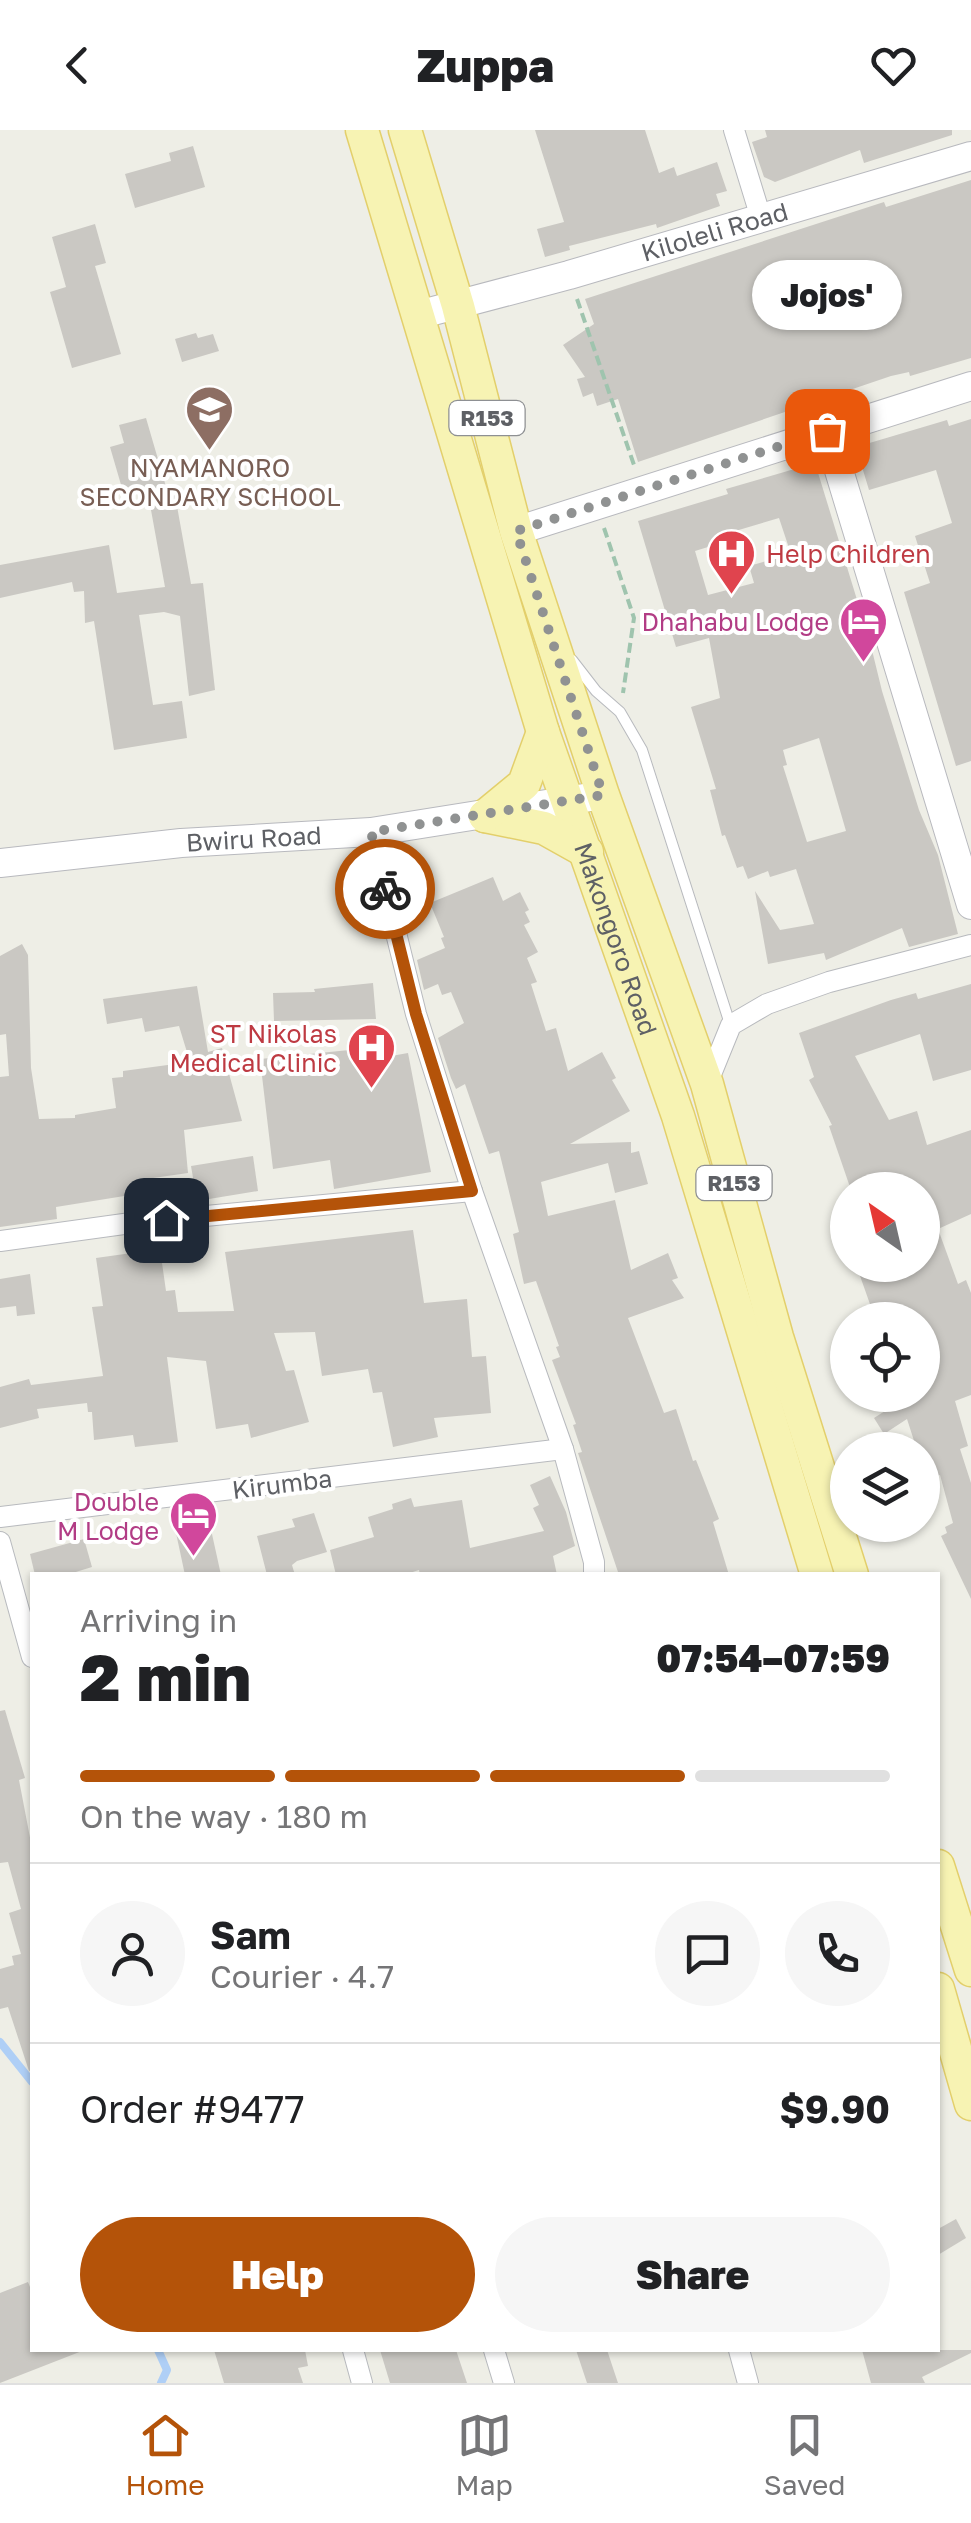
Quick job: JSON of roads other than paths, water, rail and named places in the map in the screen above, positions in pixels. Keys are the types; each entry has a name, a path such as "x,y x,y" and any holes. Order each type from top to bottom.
{"main road":[{"name":"Makongoro Road","path":"362,130 543,732 678,1116 816,1572"},
{"name":"Makongoro Road","path":"404,130 458,306 516,531 603,795 707,1084 777,1338 851,1572"},
{"name":"Kiloleli Road","path":"418,315 569,275 971,156"},
{"path":"516,531 971,386"},
{"path":"827,431 971,905"},
{"path":"485,816 524,784 543,732"},
{"name":"Bwiru Road","path":"0,863 181,843 371,832 603,795"},
{"path":"485,816 544,828 587,852"},
{"path":"940,1872 969,1955"},
{"path":"940,1995 971,2104"}],"street":[{"path":"734,130 761,218"},
{"path":"371,832 416,1014 472,1191 564,1449 594,1572"},
{"path":"707,1084 731,1025 767,1004 829,982 971,945"},
{"path":"0,1241 131,1223 472,1191"},
{"name":"Kirumba","path":"0,1516 564,1449"},
{"path":"0,1542 30,1650"},
{"path":"354,2352 362,2383"},
{"path":"495,2352 504,2383"},
{"path":"740,2352 748,2383"}],"lane":[{"path":"548,629 596,692 620,712 642,750 731,1025"}],"waterway":[{"path":"0,2042 30,2080"},
{"path":"159,2352 167,2370 161,2383"}],"place":[{"name":"Jojos'","path":"827,431"},
{"name":"NYAMANORO SECONDARY SCHOOL","path":"210,452"},
{"name":"Help Children","path":"731,596"},
{"name":"Dhahabu Lodge","path":"864,664"},
{"name":"ST Nikolas Medical Clinic","path":"372,1090"},
{"name":"Double M Lodge","path":"194,1558"}]}
